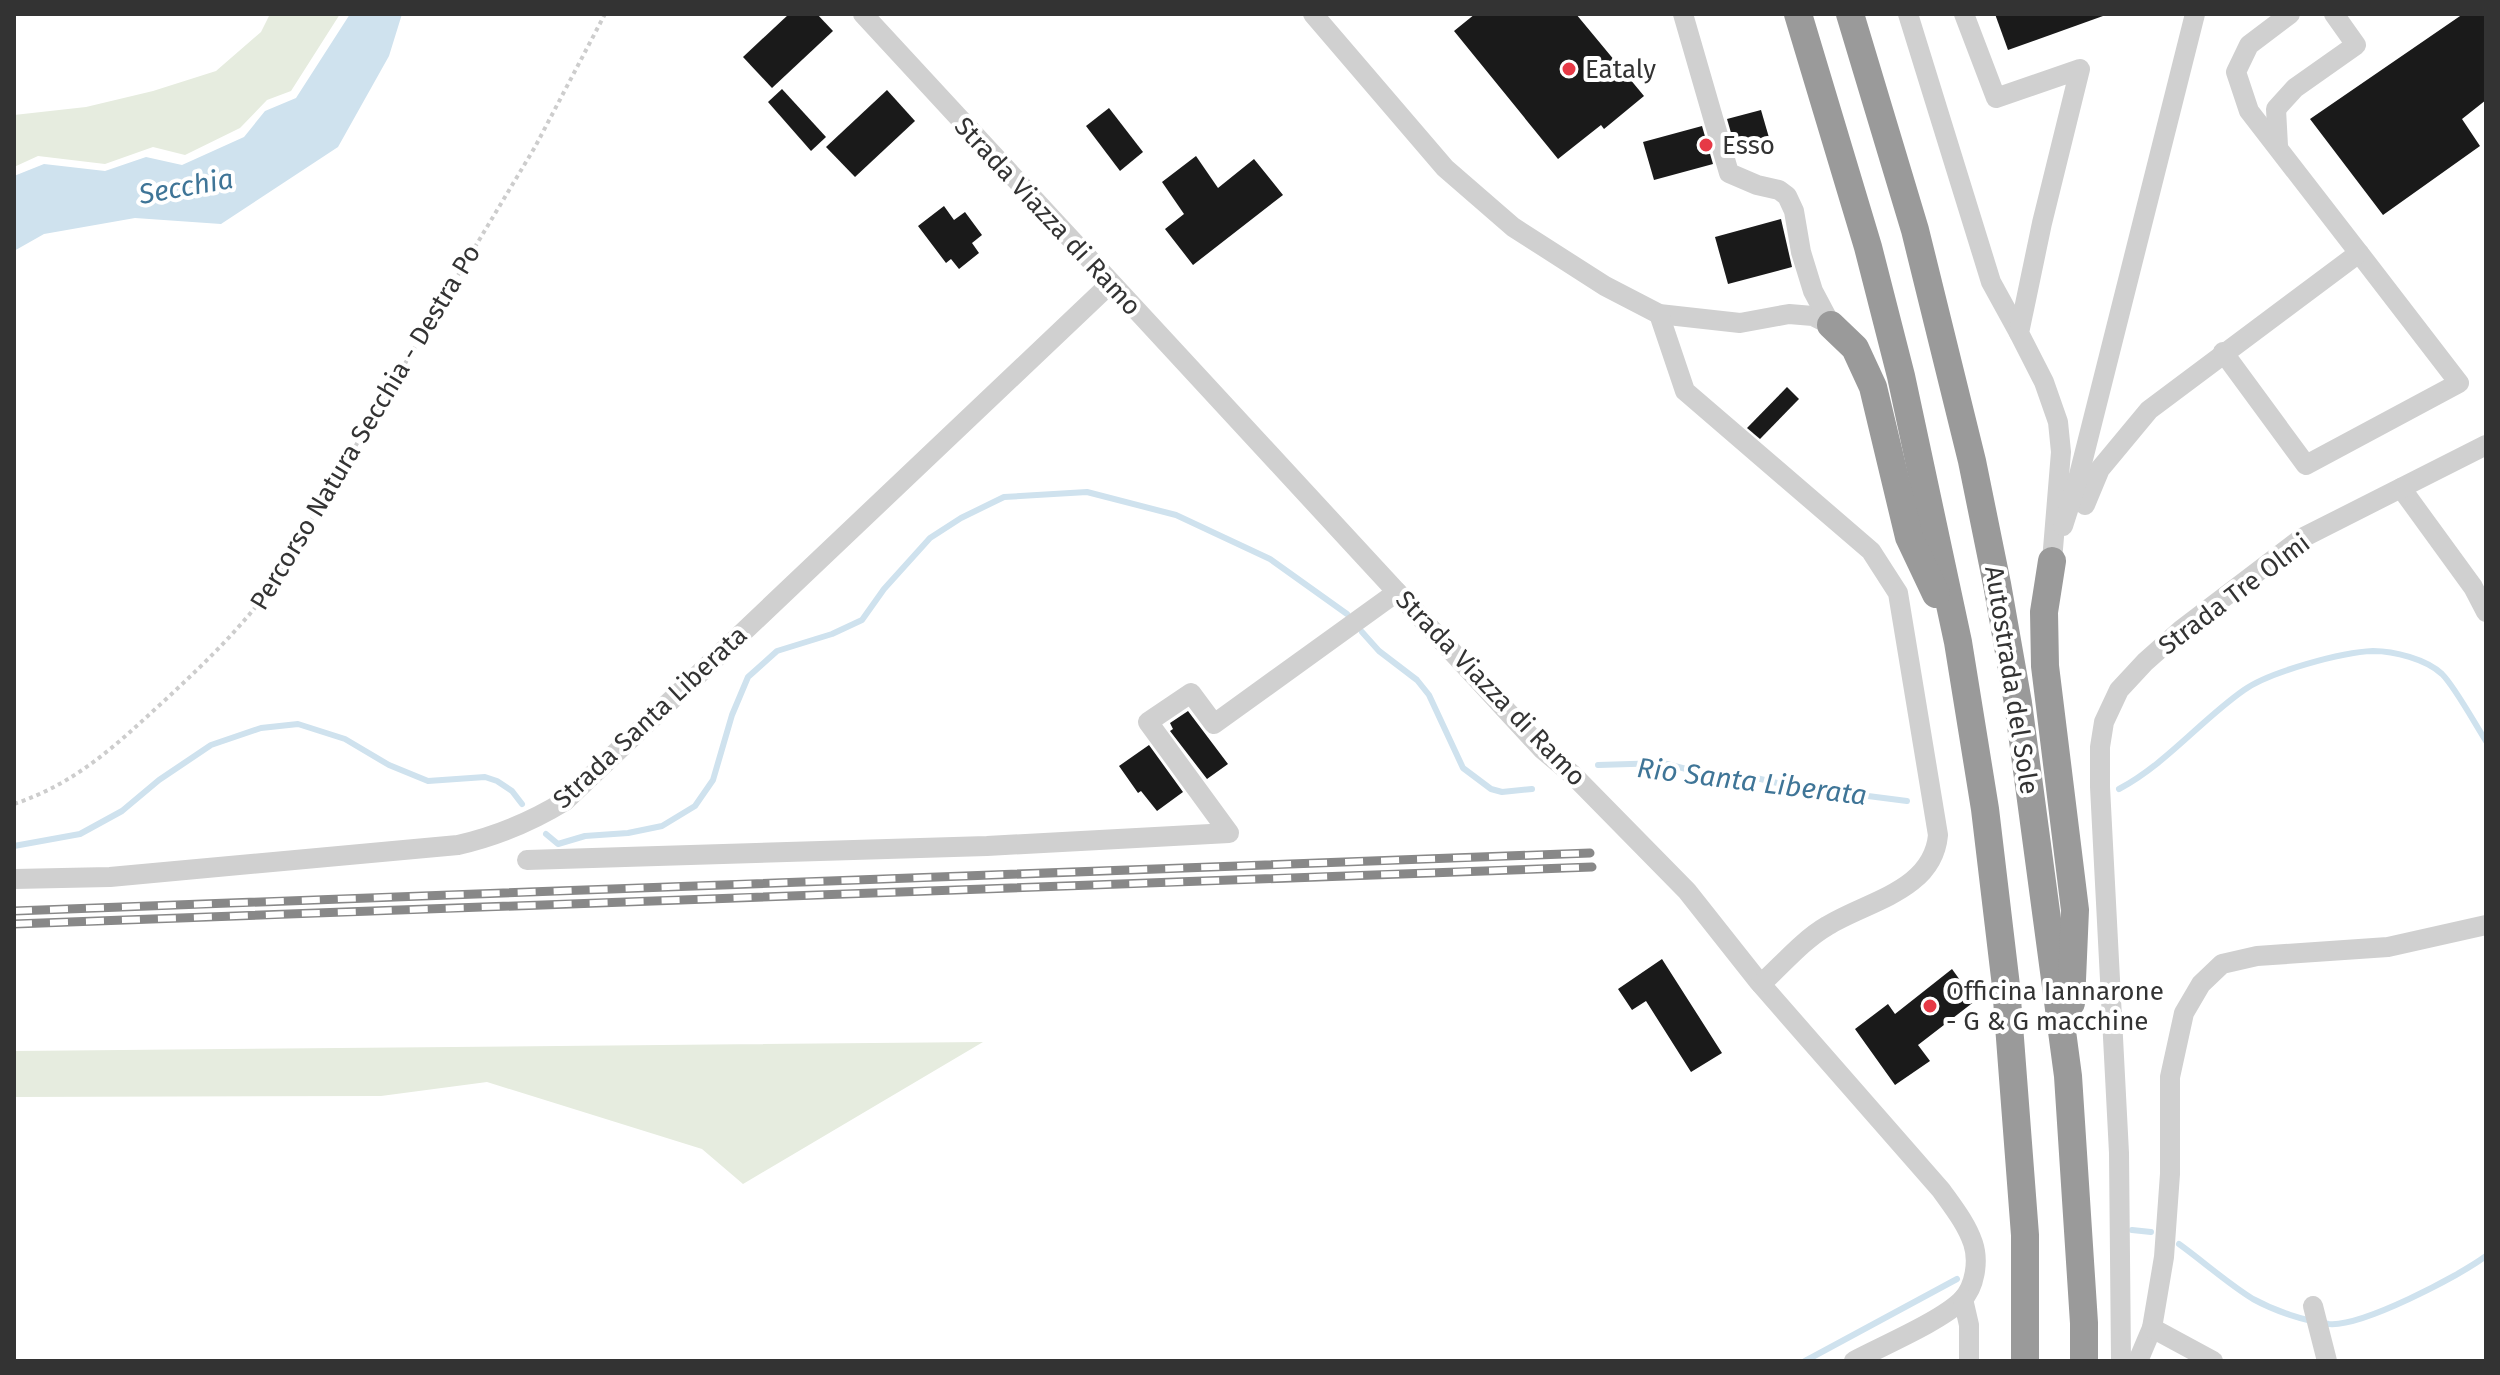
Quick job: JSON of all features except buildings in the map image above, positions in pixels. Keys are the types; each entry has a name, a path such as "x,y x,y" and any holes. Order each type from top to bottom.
{"highway":[{"name":"Autostrada del Sole","path":"1798,14 1868,247 1958,642 1985,809 2006,986 2025,1235 2025,1361"},
{"name":"Autostrada del Sole","path":"1850,14 1915,230 1972,461 2018,703 2068,1076 2084,1361"},
{"path":"1831,325 1855,348 1873,387 1909,537 1958,642"},
{"path":"2052,561 2044,612 2045,666 2075,910 2068,1076"}],"street":[{"name":"Strada Viazza di Ramo","path":"863,14 1542,749 1573,775 1687,891 1761,984 1941,1190 1974,1246 1976,1266 1973,1283 1963,1299"},
{"path":"1313,14 1445,168 1513,227 1605,286 1659,314 1740,323 1789,314 1813,316 1831,325"},
{"path":"1683,14 1729,173 1779,190 1787,196 1794,211 1801,252 1813,291 1831,325"},
{"path":"1908,14 1991,282 2044,382 2058,422 2061,452 2052,561"},
{"path":"1964,14 1996,98 2080,69 2019,333"},
{"path":"2052,561 2082,464 2195,14"},
{"path":"2223,352 2306,465 2459,383 2249,111 2236,72 2249,45 2290,14"},
{"path":"2278,146 2276,109 2295,88 2356,45 2334,14"},
{"path":"2085,505 2100,469 2149,410 2359,253"},
{"name":"Strada Santa Liberata","path":"14,879 110,877 458,845 507,831 540,816 577,790 1110,284"},
{"path":"1659,314 1685,391 1871,551 1898,593 1938,835 1937,849 1917,878 1891,896 1825,926 1761,984"},
{"name":"Strada Tre Olmi","path":"2121,1361 2119,1153 2100,787 2100,747 2104,722 2119,690 2145,662 2181,630 2302,538 2486,445"},
{"path":"2401,488 2473,587 2486,612"},
{"path":"527,860 987,846 1229,833 1148,722 1191,693 1214,724 1397,592"},
{"path":"2138,1361 2152,1328 2164,1257 2170,1174 2170,1077 2184,1013 2201,984 2222,964 2257,956 2388,947 2486,925"},
{"path":"1854,1361 1948,1311 1963,1299 1969,1325 1969,1361"},
{"path":"2313,1306 2325,1352"},
{"path":"2152,1328 2213,1361"}],"path":[{"name":"Percorso Natura Secchia - Destra Po","path":"14,804 64,784 101,759 213,656 269,590 535,147 605,14"}],"shaded area":[{"path":"270,14 340,14 291,91 267,100 240,128 185,155 153,147 105,164 38,156 14,167 14,115 86,107 153,91 216,71 261,32"},
{"path":"983,1042 743,1184 702,1149 487,1082 381,1096 14,1097 14,1051"}],"water":[{"name":"Secchia","path":"350,14 402,14 389,56 338,147 221,224 135,218 44,234 14,251 14,176 44,164 105,171 146,157 182,165 244,137 265,111 296,98"}],"waterway":[{"name":"Rio Santa Liberata","path":"546,834 558,844 585,836 628,833 662,826 695,806 713,780 732,715 748,677 777,651 832,634 862,620 884,589 930,538 961,518 1004,497 1087,492 1176,515 1270,559 1347,614"},
{"name":"Rio Santa Liberata","path":"1362,632 1379,651 1417,680 1429,695 1463,768 1491,789 1502,792 1532,789"},
{"name":"Rio Santa Liberata","path":"2119,789 2152,767 2255,683 2306,664 2360,652 2400,654 2435,669 2453,688 2486,741"},
{"name":"Rio Santa Liberata","path":"14,846 80,834 122,811 159,780 211,745 261,728 298,724 345,739 389,765 428,781 485,777 497,781 512,791 522,804"},
{"name":"Rio Santa Liberata","path":"1598,765 1663,763 1706,774 1752,777 1790,786 1907,801"},
{"path":"2132,1230 2151,1232"},
{"path":"2179,1244 2253,1299 2290,1315 2329,1324 2344,1323 2386,1309 2432,1288 2486,1256"},
{"path":"1805,1361 1957,1279"}],"railway":[{"path":"14,911 1590,853"},
{"path":"14,924 1592,867"}],"place":[{"name":"Eataly","path":"1569,69"},
{"name":"Esso","path":"1706,145"},
{"name":"Officina Iannarone - G & G macchine","path":"1930,1006"}]}
